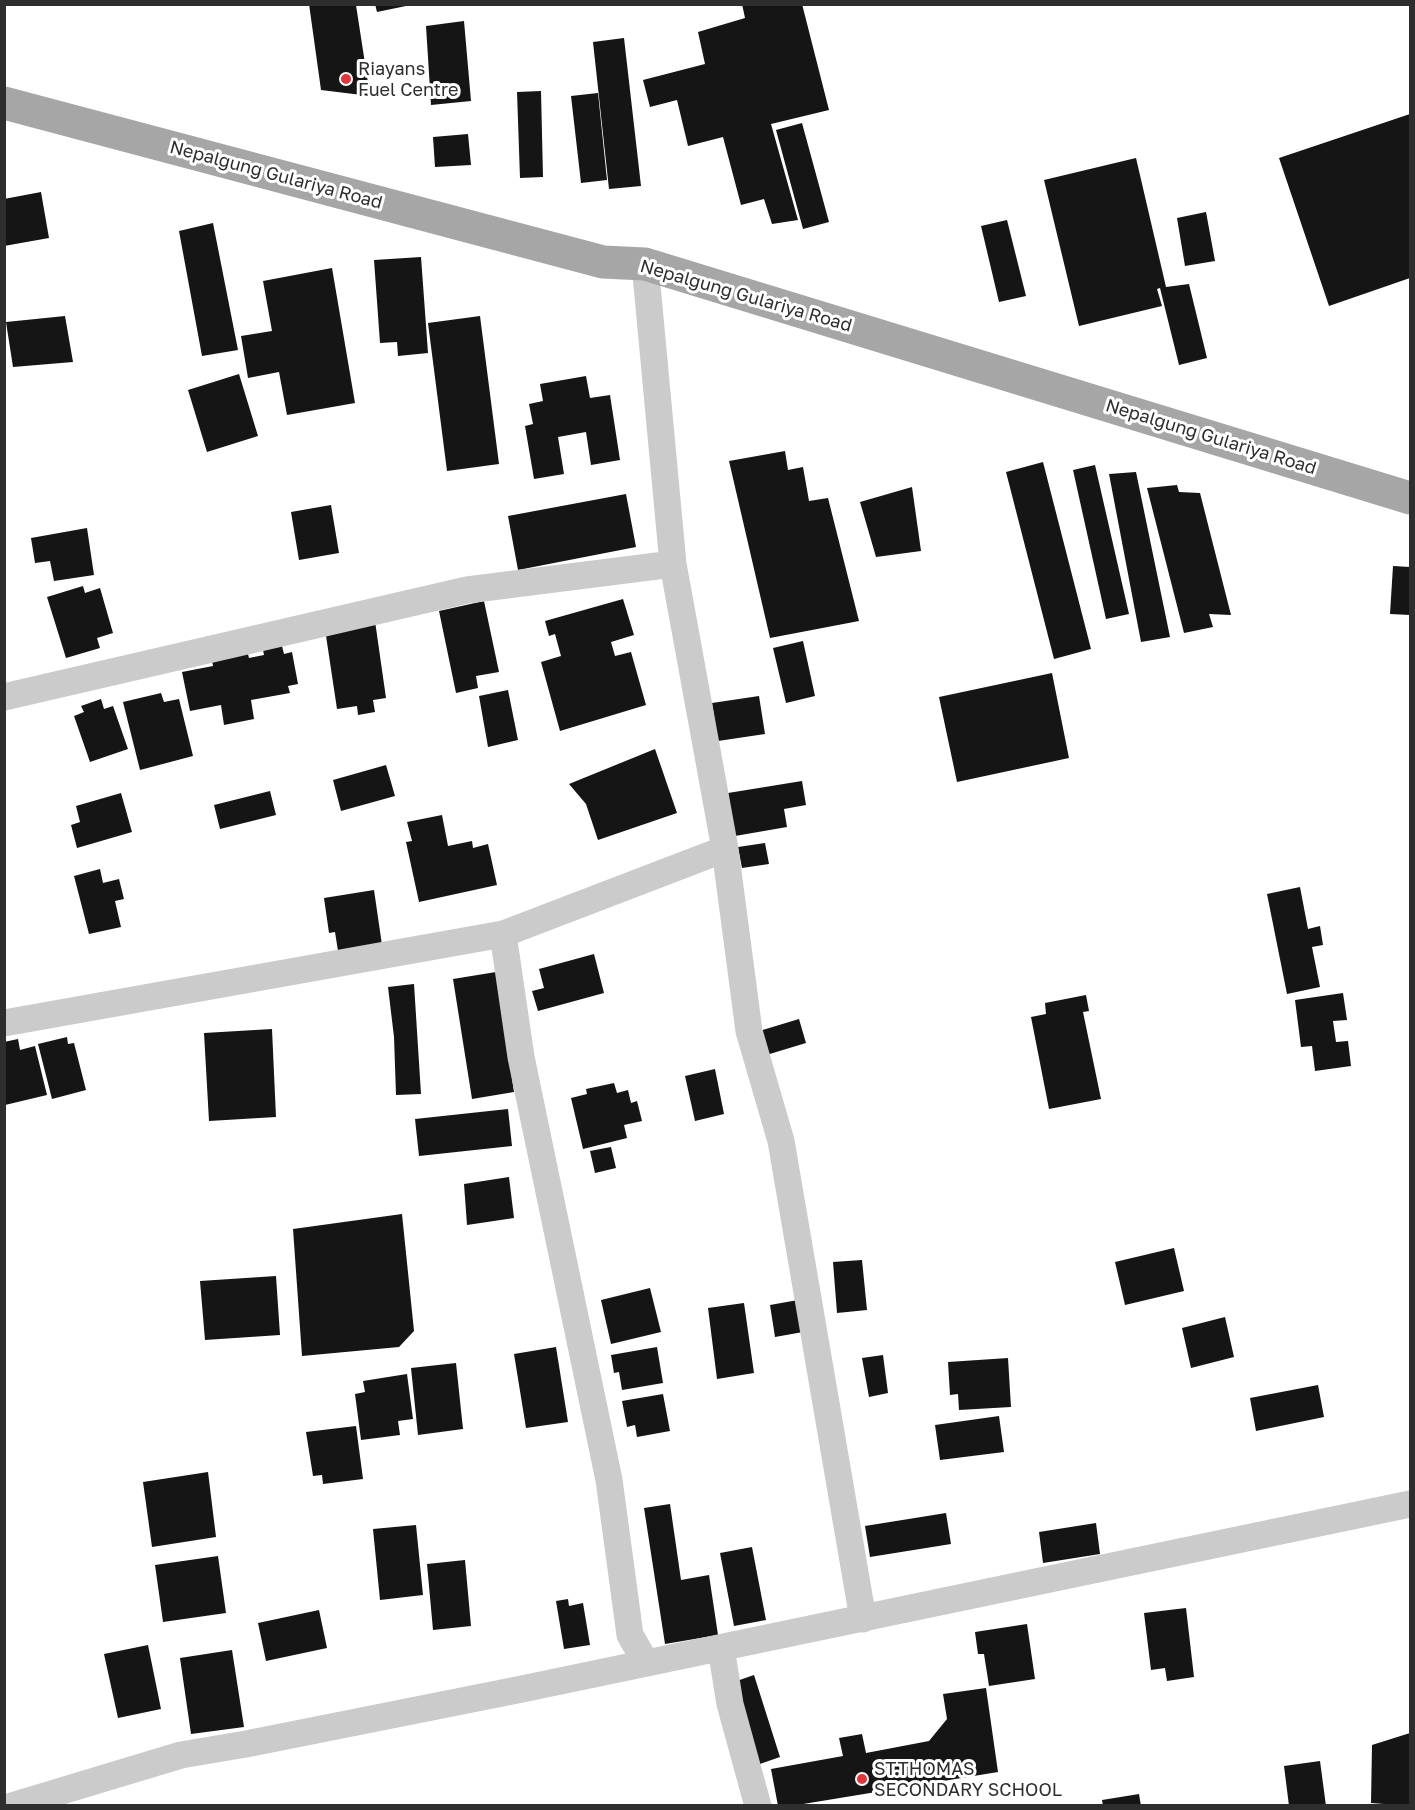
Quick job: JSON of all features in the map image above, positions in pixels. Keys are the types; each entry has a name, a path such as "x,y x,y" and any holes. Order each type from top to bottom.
{"main road":[{"name":"Nepalgung Gulariya Road","path":"4,103 603,262 645,264 1410,498"}],"street":[{"path":"645,264 673,564 725,849 749,1031 781,1141 863,1619"},
{"path":"4,697 467,590 673,564"},
{"path":"4,1023 503,934 725,849"},
{"path":"503,934 521,1058 609,1480 630,1635 646,1663"},
{"path":"12,1806 181,1755 258,1742 863,1619 1410,1504"},
{"path":"721,1648 730,1704 758,1806"}],"building":[{"path":"309,4 356,5 370,96 321,90"},
{"path":"375,4 406,4 406,6 377,12"},
{"path":"742,4 802,4 829,110 771,124 798,220 772,224 764,199 741,205 723,137 688,146 677,100 650,107 643,80 705,64 698,32 745,18"},
{"path":"464,21 471,101 431,105 426,26"},
{"path":"624,38 641,186 609,189 593,42"},
{"path":"541,91 543,177 520,178 517,92"},
{"path":"598,93 607,180 581,183 571,96"},
{"path":"1410,114 1410,278 1329,306 1279,158"},
{"path":"802,123 829,222 803,229 776,130"},
{"path":"468,134 471,165 435,167 433,137"},
{"path":"1136,158 1166,287 1189,284 1207,358 1179,365 1160,288 1157,289 1162,306 1079,326 1044,180"},
{"path":"41,192 49,238 4,246 4,199"},
{"path":"1206,212 1215,261 1185,266 1177,218"},
{"path":"1007,220 1026,296 999,302 981,226"},
{"path":"213,223 238,350 202,356 179,231"},
{"path":"421,257 428,353 398,356 397,342 380,343 374,260"},
{"path":"332,268 355,403 287,415 279,372 248,378 241,336 272,331 263,281"},
{"path":"65,316 73,362 13,367 6,322"},
{"path":"480,316 499,464 447,471 428,323"},
{"path":"239,374 258,436 207,452 188,390"},
{"path":"586,376 590,398 610,395 620,460 591,465 586,432 558,437 564,474 534,479 525,426 533,424 529,404 543,401 540,384"},
{"path":"785,451 788,470 803,467 809,501 828,498 859,621 770,638 729,461"},
{"path":"1043,462 1091,649 1054,659 1006,472"},
{"path":"1095,465 1129,614 1106,619 1073,470"},
{"path":"1136,472 1170,637 1141,642 1109,474"},
{"path":"1177,485 1179,492 1200,493 1231,615 1209,614 1213,627 1184,633 1147,488"},
{"path":"912,487 921,551 876,557 860,502"},
{"path":"626,494 636,547 518,570 508,516"},
{"path":"331,505 339,553 299,560 291,512"},
{"path":"87,528 94,575 54,581 50,561 35,563 31,538"},
{"path":"1393,566 1410,567 1410,615 1390,614"},
{"path":"83,586 85,593 100,588 113,633 97,638 100,648 66,658 47,597"},
{"path":"623,599 634,635 611,642 615,656 631,652 646,705 560,731 541,662 561,656 555,634 549,636 545,621"},
{"path":"484,601 499,672 476,676 478,688 456,693 439,611"},
{"path":"375,621 386,698 373,700 375,712 358,715 357,706 337,709 325,629"},
{"path":"803,641 815,696 786,703 773,648"},
{"path":"282,646 284,654 292,652 298,684 288,686 290,693 251,700 254,719 224,725 221,705 190,711 182,672 213,666 211,656 247,650 249,658 264,655 263,650"},
{"path":"1052,673 1069,758 957,782 939,697"},
{"path":"508,690 518,740 488,747 479,696"},
{"path":"161,693 164,702 179,699 193,756 140,770 123,702"},
{"path":"759,696 765,734 718,741 712,703"},
{"path":"101,699 104,709 113,706 128,749 90,762 74,716 84,712 81,706"},
{"path":"655,749 677,813 598,840 586,804 569,784"},
{"path":"386,765 395,796 341,811 333,780"},
{"path":"802,781 806,805 784,809 787,827 735,836 728,793"},
{"path":"270,791 276,815 220,829 214,805"},
{"path":"121,793 132,832 77,848 71,825 80,822 76,806"},
{"path":"442,815 448,846 472,841 473,848 488,844 497,885 419,902 406,842 412,841 407,822"},
{"path":"765,843 769,864 742,868 738,847"},
{"path":"100,869 103,883 119,879 124,899 115,901 121,927 89,934 74,876"},
{"path":"1300,887 1308,929 1320,926 1323,945 1312,947 1320,987 1287,994 1267,894"},
{"path":"374,890 382,945 338,951 335,932 329,933 324,898"},
{"path":"594,954 604,993 538,1011 532,991 544,988 539,969"},
{"path":"496,972 514,1092 472,1099 453,979"},
{"path":"414,984 421,1094 396,1095 394,1037 388,987"},
{"path":"1343,993 1347,1020 1333,1021 1336,1042 1348,1041 1351,1066 1315,1071 1312,1046 1301,1047 1295,1000"},
{"path":"1086,995 1089,1011 1083,1012 1101,1099 1049,1109 1031,1017 1046,1014 1045,1003"},
{"path":"799,1019 806,1043 763,1056 756,1032"},
{"path":"272,1029 276,1117 209,1121 204,1033"},
{"path":"67,1037 68,1044 74,1043 86,1090 52,1099 38,1044"},
{"path":"18,1039 20,1050 35,1046 47,1095 5,1105 4,1042"},
{"path":"715,1069 724,1114 695,1121 685,1076"},
{"path":"614,1083 617,1093 628,1090 631,1103 637,1101 642,1121 624,1125 627,1138 583,1149 571,1098 587,1094 586,1089"},
{"path":"508,1109 512,1146 419,1156 415,1119"},
{"path":"611,1147 616,1168 595,1173 590,1151"},
{"path":"509,1177 514,1218 467,1225 464,1184"},
{"path":"402,1214 414,1331 399,1347 302,1356 293,1229"},
{"path":"1174,1248 1184,1291 1125,1305 1115,1262"},
{"path":"862,1260 867,1310 837,1313 833,1262"},
{"path":"276,1276 280,1335 205,1340 200,1281"},
{"path":"650,1288 661,1332 611,1344 601,1300"},
{"path":"798,1300 803,1332 775,1337 770,1305"},
{"path":"744,1303 754,1373 717,1379 708,1308"},
{"path":"1225,1317 1234,1357 1191,1368 1182,1328"},
{"path":"556,1347 568,1422 526,1428 514,1354"},
{"path":"657,1347 663,1383 622,1390 619,1372 614,1373 611,1355"},
{"path":"883,1355 888,1393 869,1397 862,1358"},
{"path":"1008,1358 1011,1407 959,1410 958,1394 950,1395 948,1362"},
{"path":"456,1363 463,1429 418,1435 411,1368"},
{"path":"407,1374 413,1419 398,1421 400,1435 361,1440 355,1394 365,1392 363,1381"},
{"path":"1318,1385 1324,1417 1256,1431 1250,1398"},
{"path":"663,1394 670,1431 637,1437 635,1425 627,1427 622,1401"},
{"path":"999,1416 1004,1452 940,1460 935,1425"},
{"path":"356,1426 363,1479 323,1484 322,1475 313,1476 306,1432"},
{"path":"208,1472 216,1537 152,1547 143,1482"},
{"path":"670,1504 681,1580 709,1575 718,1635 665,1644 644,1508"},
{"path":"946,1513 951,1544 870,1557 865,1526"},
{"path":"1096,1523 1100,1554 1043,1563 1039,1532"},
{"path":"416,1525 423,1595 380,1600 373,1529"},
{"path":"752,1547 766,1620 734,1626 720,1553"},
{"path":"218,1556 226,1613 163,1622 155,1565"},
{"path":"465,1560 471,1626 433,1630 427,1564"},
{"path":"568,1599 569,1606 583,1603 590,1645 564,1649 556,1601"},
{"path":"1186,1608 1194,1677 1167,1681 1165,1668 1151,1670 1144,1613"},
{"path":"319,1610 327,1648 266,1661 258,1623"},
{"path":"1027,1624 1035,1679 989,1686 984,1654 978,1654 975,1632"},
{"path":"148,1645 161,1709 118,1718 104,1654"},
{"path":"232,1650 244,1727 191,1734 180,1658"},
{"path":"754,1675 780,1757 757,1765 731,1683"},
{"path":"986,1688 998,1772 791,1806 778,1806 771,1769 843,1756 839,1738 862,1734 866,1753 929,1741 947,1719 943,1694"},
{"path":"1410,1733 1410,1806 1371,1803 1372,1745"},
{"path":"1320,1761 1326,1806 1289,1806 1284,1766"},
{"path":"1139,1794 1141,1806 1103,1806 1102,1800"}],"place":[{"name":"Riayans Fuel Centre","path":"346,79"},
{"name":"ST.THOMAS SECONDARY SCHOOL","path":"862,1779"}]}
